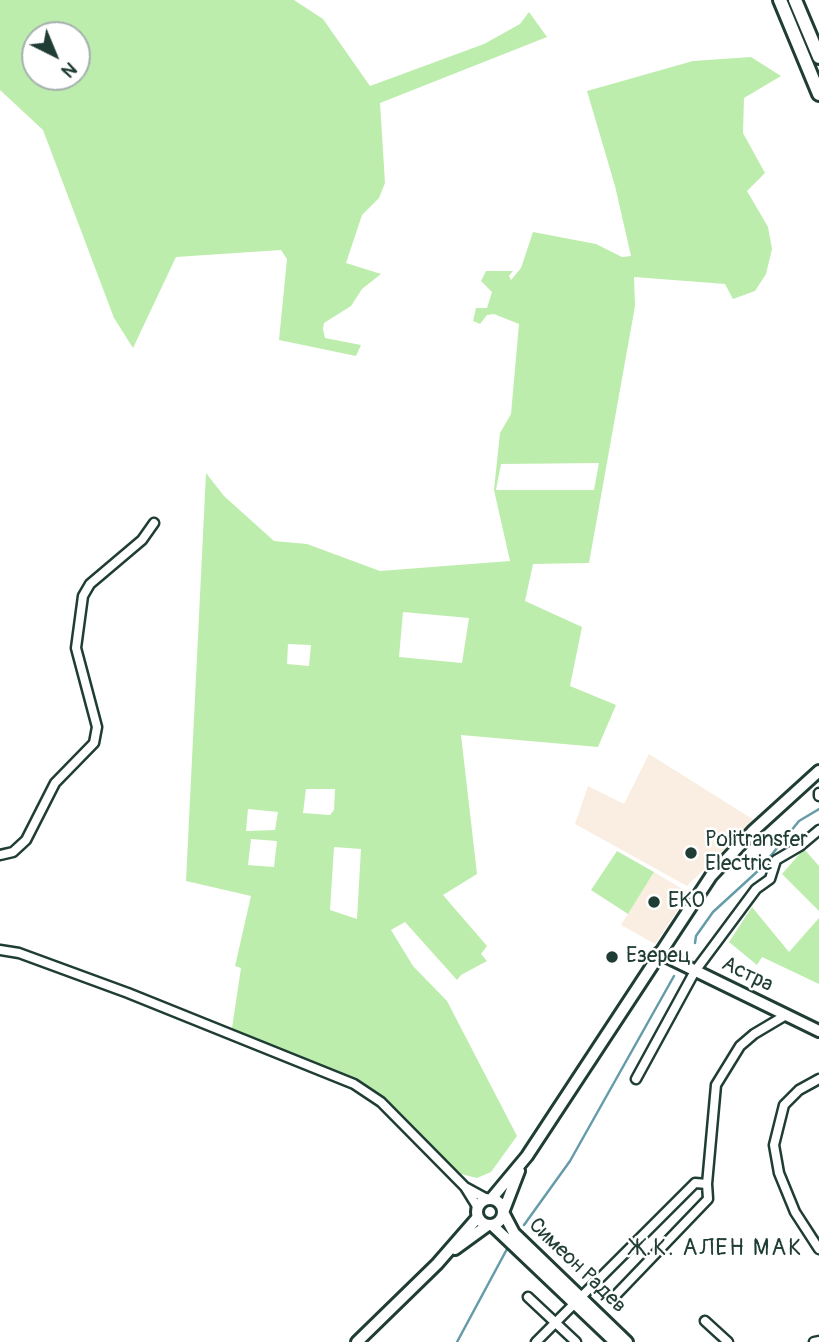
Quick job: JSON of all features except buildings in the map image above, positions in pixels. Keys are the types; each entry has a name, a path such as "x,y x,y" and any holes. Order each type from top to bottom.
{"main road":[{"path":"780,0 819,94"},
{"path":"795,0 819,57"}],"street":[{"path":"0,855 13,852 26,840 55,783 94,743 97,727 76,648 83,596 90,584 142,540 155,523"},
{"path":"357,1342 437,1264 527,1156 659,953 725,860 817,776"},
{"path":"636,1079 695,971 756,889 770,879 776,860 800,846 819,830"},
{"path":"0,950 19,953 128,993 354,1084 381,1102 465,1187 478,1212 490,1225"},
{"name":"Астра","path":"659,953 819,1031"},
{"path":"613,1298 708,1199 716,1084 740,1046 754,1034 786,1015"},
{"path":"819,1079 799,1090 784,1105 775,1145 779,1173 795,1212 819,1249"},
{"path":"437,1264 490,1225 500,1222 527,1156"},
{"path":"536,1342 695,1184 707,1184"},
{"path":"465,1187 499,1201 504,1212"},
{"name":"Симеон Радев","path":"504,1212 514,1233 615,1342"},
{"name":"Симеон Радев","path":"490,1225 627,1342"},
{"path":"528,1297 576,1342"},
{"path":"705,1321 728,1342"}],"shaded area":[{"path":"649,754 754,820 687,886 575,824 588,786 624,804"},
{"path":"654,872 689,893 655,944 621,925"}],"green space":[{"path":"0,0 294,0 323,19 370,86 484,44 520,24 529,12 547,37 380,103 385,183 379,198 362,215 346,263 381,274 362,289 351,306 324,323 323,329 325,338 361,345 356,356 279,340 287,259 281,250 176,257 133,348 114,318 43,130 0,90"},
{"path":"751,57 781,76 744,98 743,133 765,173 747,191 768,227 772,249 766,274 755,291 733,299 725,284 634,277 635,306 589,563 533,564 525,601 582,627 570,686 616,705 598,747 461,735 477,874 443,895 487,946 481,954 487,961 457,980 405,922 391,930 413,966 447,1001 517,1136 491,1172 477,1178 461,1174 364,1084 232,1028 241,968 235,966 251,896 186,881 206,473 224,496 274,541 307,544 380,571 510,561 494,490 500,433 511,414 519,324 494,314 487,315 480,324 473,321 476,308 487,308 492,292 481,281 486,271 513,271 509,276 511,280 521,268 533,232 596,244 622,257 631,256 615,186 587,91 693,61","holes":["599,463 594,490 496,490 501,464","403,612 469,618 462,663 399,657","288,644 311,645 309,666 287,664","306,789 335,789 334,810 330,815 303,813","248,809 278,812 275,830 246,831","251,839 277,841 274,867 248,865","334,847 361,849 357,919 330,910"]},
{"path":"804,849 819,866 819,911 782,874"},
{"path":"617,851 654,872 628,914 591,890"},
{"path":"752,907 789,952 819,918 819,984 762,957 757,965 729,942"}],"waterway":[{"path":"695,943 696,936 713,912 760,869 799,821 819,809"},
{"path":"524,1225 570,1161 674,976"},
{"path":"457,1342 507,1249"}],"place":[{"name":"Politransfer Electric","path":"691,853"},
{"name":"EKO","path":"654,902"},
{"name":"Езерец","path":"612,957"}],"district":[{"name":"Ж.К. АЛЕН МАК","path":"717,1249"}]}
